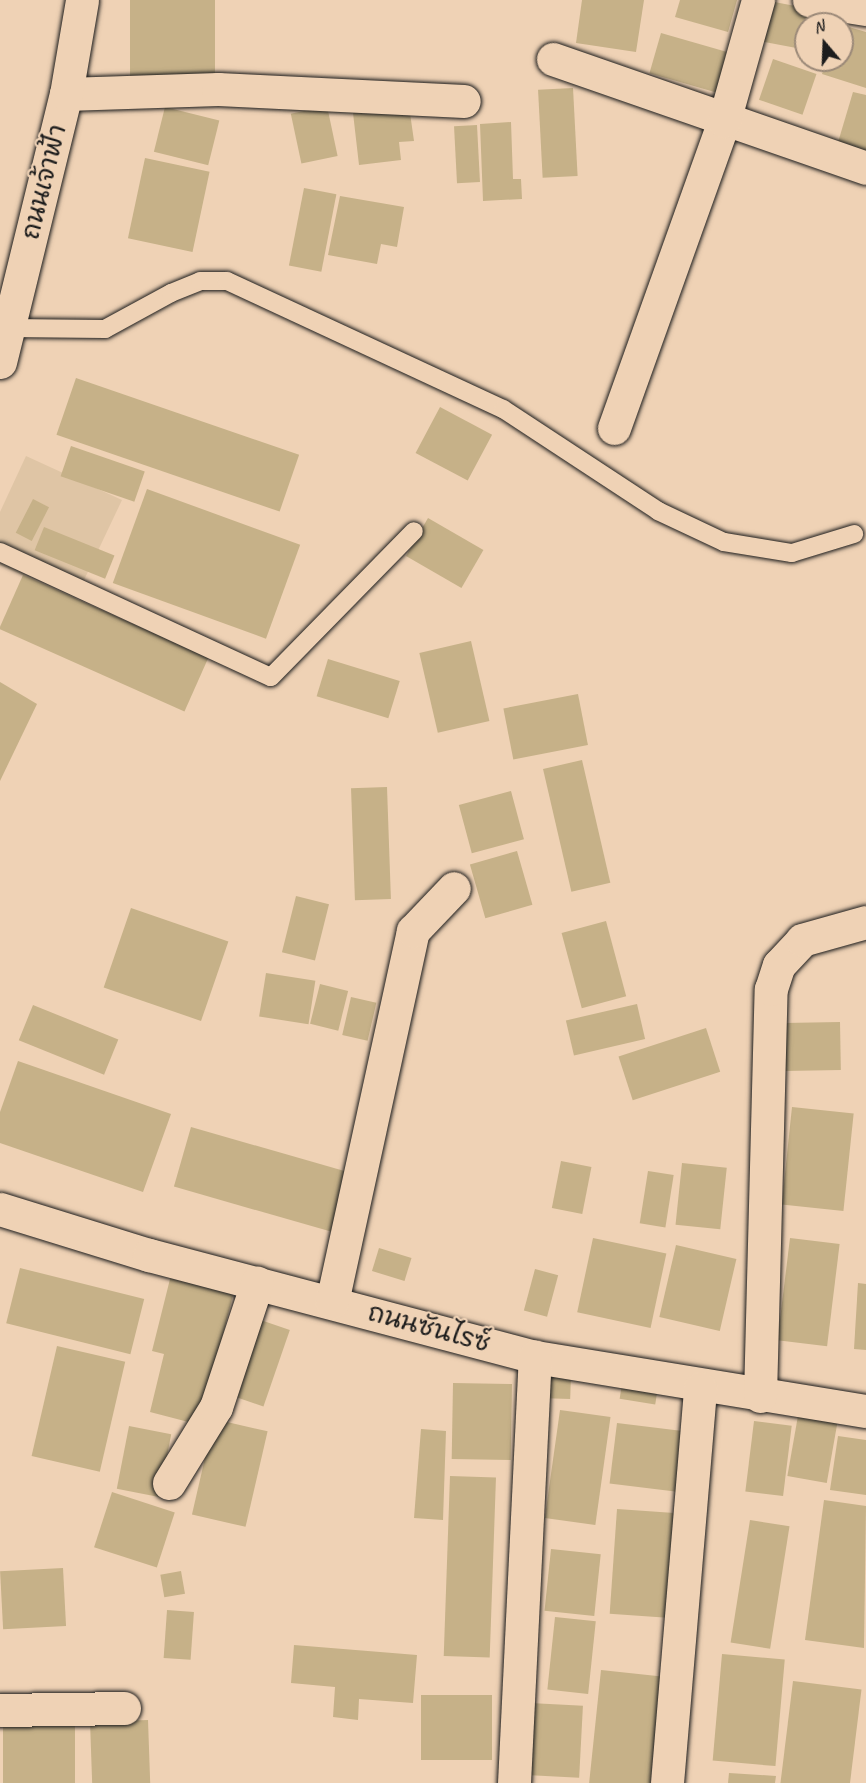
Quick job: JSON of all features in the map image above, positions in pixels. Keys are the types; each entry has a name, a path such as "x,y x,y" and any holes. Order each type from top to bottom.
{"street":[{"name":"ถนนเจ้าฟ้า","path":"0,362 66,94 82,0"},
{"path":"614,428 724,121 758,0"},
{"path":"809,0 866,9"},
{"path":"553,59 724,121 866,168"},
{"path":"66,94 218,89 464,101"},
{"path":"332,1302 412,931 454,888"},
{"path":"760,1396 771,989 779,965 802,940 866,922"},
{"name":"ถนนซันไรซ์","path":"0,1209 257,1282 535,1357 700,1388 866,1411"},
{"path":"169,1483 216,1407 257,1282"},
{"path":"514,1783 535,1357"},
{"path":"667,1783 700,1388"},
{"path":"0,1710 124,1708"}],"lane":[{"path":"8,328 105,329 171,292 200,281 227,281 502,409 658,511 724,542 792,553 854,534"},
{"path":"0,552 271,677 414,531"}],"shaded area":[{"path":"26,456 122,500 75,599 0,565 0,512"}],"building":[{"path":"130,0 215,0 215,79 130,79"},
{"path":"582,0 644,0 636,52 576,43"},
{"path":"680,0 737,0 728,32 675,17"},
{"path":"764,0 812,9 812,12 794,12 794,48 756,40"},
{"path":"854,28 866,32 866,88 822,74 823,72 854,72"},
{"path":"661,33 734,54 722,94 649,73"},
{"path":"773,59 794,66 794,72 816,74 802,115 759,100"},
{"path":"573,88 578,176 543,178 538,90"},
{"path":"853,92 866,95 866,159 836,149"},
{"path":"327,106 338,156 301,164 291,114"},
{"path":"409,106 414,141 399,142 401,160 359,165 353,113"},
{"path":"165,107 219,121 208,165 154,152"},
{"path":"511,122 513,179 521,179 522,199 483,201 480,124"},
{"path":"477,125 480,182 457,183 454,126"},
{"path":"145,158 210,172 193,252 128,238"},
{"path":"304,188 336,194 321,272 289,266"},
{"path":"340,196 404,207 397,247 381,244 377,264 328,255"},
{"path":"76,378 299,455 280,512 56,435"},
{"path":"440,407 492,435 468,481 416,453"},
{"path":"71,446 145,471 134,502 61,476"},
{"path":"147,489 300,545 266,639 113,583"},
{"path":"33,499 49,507 32,541 16,533"},
{"path":"428,518 483,550 461,588 406,556"},
{"path":"44,527 114,555 105,579 35,550"},
{"path":"23,575 208,658 184,711 0,629"},
{"path":"471,641 489,721 438,733 419,653"},
{"path":"328,659 400,681 388,718 317,696"},
{"path":"0,682 37,704 0,781"},
{"path":"578,694 588,745 513,760 503,709"},
{"path":"582,760 610,883 571,892 543,769"},
{"path":"387,787 391,899 355,900 351,788"},
{"path":"511,791 524,839 472,853 459,805"},
{"path":"517,851 532,905 485,918 470,865"},
{"path":"296,896 329,904 315,961 282,952"},
{"path":"131,908 228,942 201,1021 104,987"},
{"path":"606,921 626,996 582,1008 562,933"},
{"path":"266,973 315,981 309,1024 259,1016"},
{"path":"320,984 348,991 338,1031 310,1024"},
{"path":"351,997 376,1003 368,1041 342,1035"},
{"path":"637,1004 645,1039 574,1055 566,1020"},
{"path":"33,1005 118,1039 104,1075 19,1040"},
{"path":"840,1022 841,1070 785,1071 784,1023"},
{"path":"706,1028 720,1072 633,1100 619,1056"},
{"path":"18,1061 171,1114 143,1192 0,1143 0,1112"},
{"path":"792,1107 854,1113 843,1211 782,1204"},
{"path":"191,1127 350,1172 333,1232 174,1187"},
{"path":"561,1161 591,1167 582,1214 552,1208"},
{"path":"682,1163 727,1168 720,1229 676,1225"},
{"path":"648,1171 674,1175 665,1227 640,1223"},
{"path":"593,1238 666,1254 651,1328 577,1312"},
{"path":"790,1238 840,1244 827,1346 777,1340"},
{"path":"676,1245 736,1259 720,1331 659,1317"},
{"path":"379,1248 412,1258 404,1281 372,1271"},
{"path":"20,1268 144,1299 130,1354 6,1323"},
{"path":"535,1269 558,1275 547,1317 524,1311"},
{"path":"171,1275 234,1291 200,1425 150,1412 164,1354 152,1351"},
{"path":"858,1283 866,1284 866,1350 854,1349"},
{"path":"252,1317 290,1330 263,1407 226,1394"},
{"path":"57,1346 125,1362 100,1472 32,1456"},
{"path":"539,1375 571,1376 570,1399 538,1398"},
{"path":"453,1383 512,1384 511,1460 452,1459"},
{"path":"622,1384 658,1390 655,1404 620,1399"},
{"path":"560,1410 611,1417 595,1525 545,1518"},
{"path":"799,1410 838,1417 827,1483 787,1476"},
{"path":"214,1419 268,1431 246,1527 192,1514"},
{"path":"754,1421 792,1426 783,1496 745,1491"},
{"path":"617,1423 684,1431 677,1492 610,1484"},
{"path":"129,1426 171,1434 159,1497 117,1489"},
{"path":"421,1429 446,1431 443,1520 414,1518"},
{"path":"838,1436 866,1440 866,1495 830,1490"},
{"path":"450,1476 496,1478 490,1657 444,1656"},
{"path":"112,1492 175,1512 157,1568 94,1547"},
{"path":"824,1500 866,1506 864,1648 805,1640"},
{"path":"617,1509 678,1513 671,1618 610,1614"},
{"path":"750,1520 790,1526 770,1649 731,1642"},
{"path":"551,1549 601,1554 594,1616 545,1611"},
{"path":"63,1568 66,1626 3,1629 0,1571"},
{"path":"181,1571 185,1594 164,1597 160,1575"},
{"path":"167,1610 194,1612 191,1660 164,1658"},
{"path":"555,1617 596,1621 588,1694 547,1690"},
{"path":"294,1645 417,1655 413,1703 359,1699 358,1720 333,1717 335,1687 291,1683"},
{"path":"722,1654 785,1659 775,1766 713,1761"},
{"path":"601,1670 662,1676 650,1783 589,1783"},
{"path":"793,1681 861,1689 850,1783 780,1783"},
{"path":"421,1695 492,1695 492,1760 421,1760"},
{"path":"530,1703 583,1706 579,1778 526,1775"},
{"path":"148,1720 150,1783 92,1783 90,1722"},
{"path":"3,1721 75,1721 75,1783 3,1783"},
{"path":"729,1773 776,1776 775,1783 728,1783"}]}
